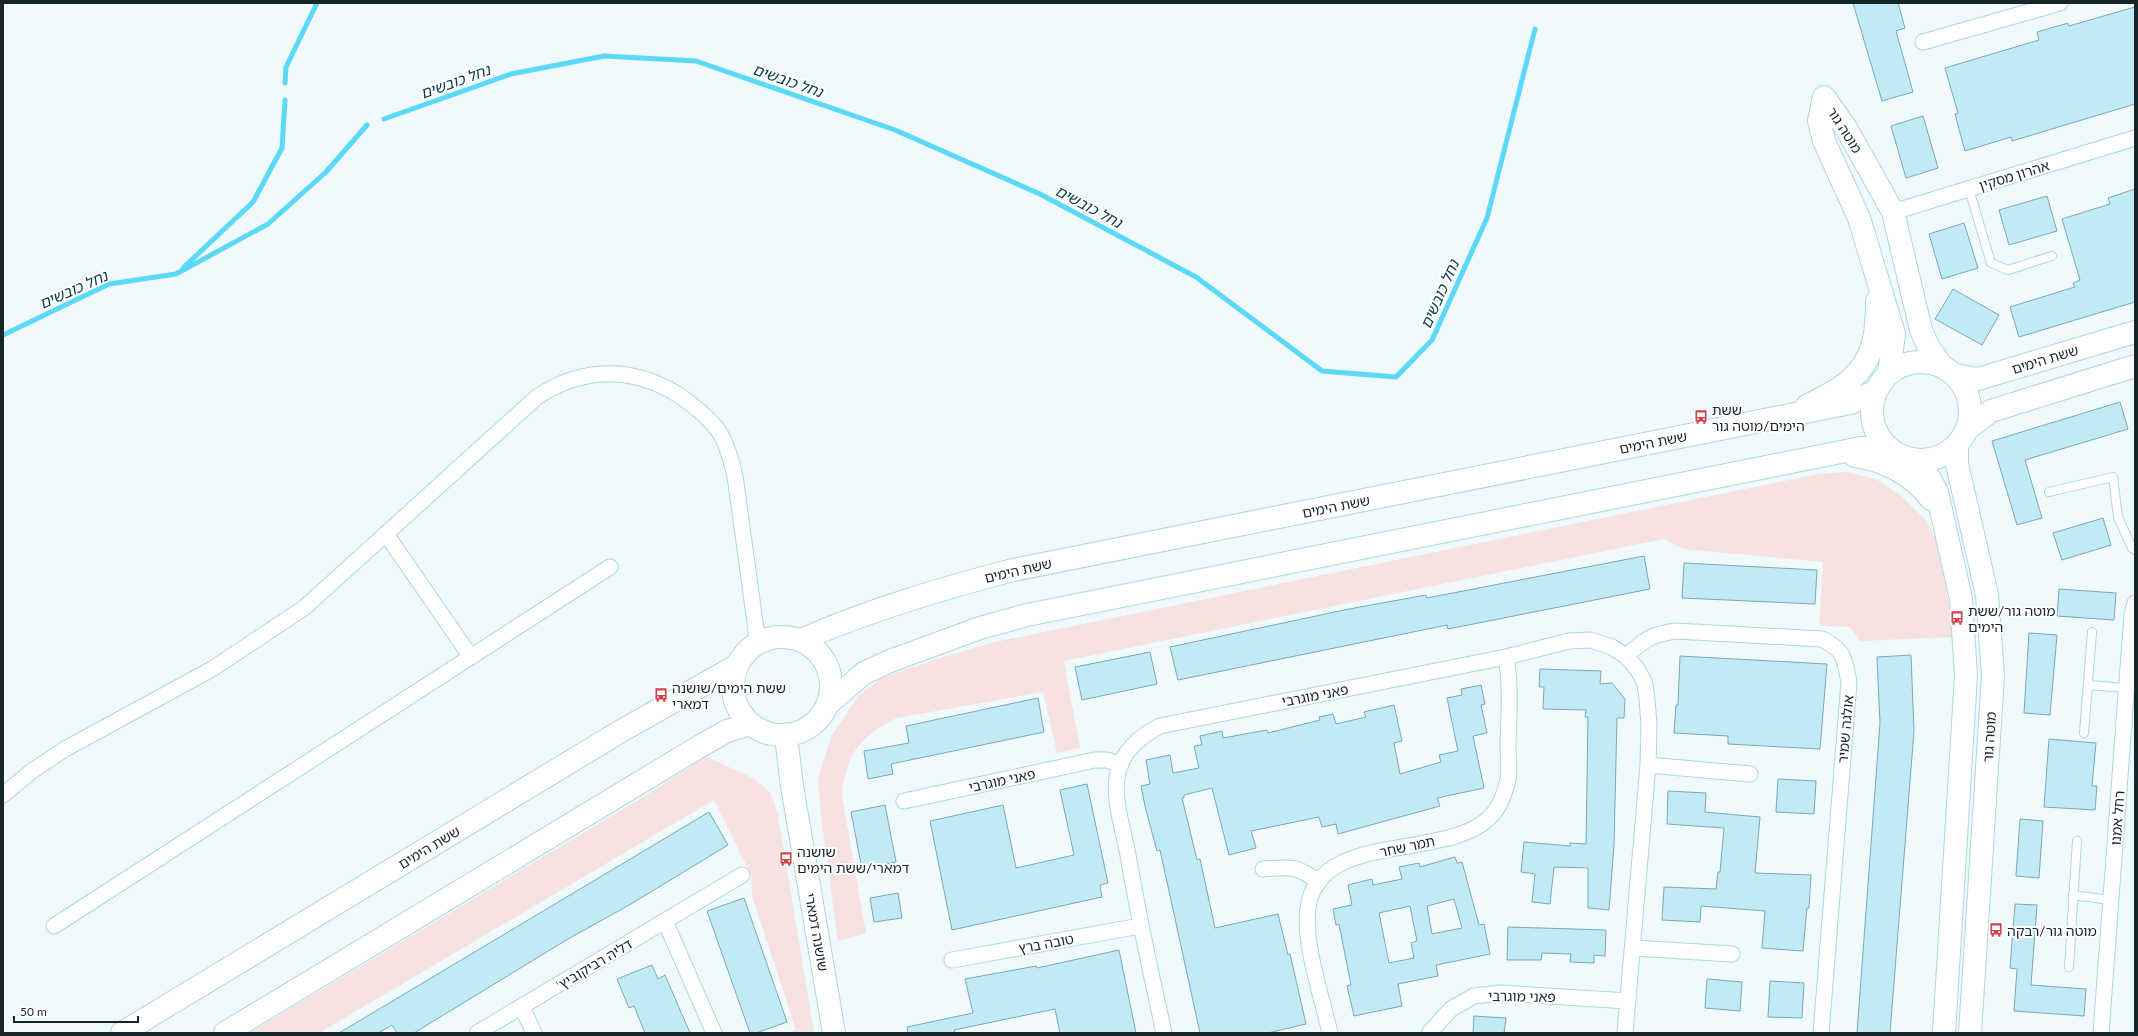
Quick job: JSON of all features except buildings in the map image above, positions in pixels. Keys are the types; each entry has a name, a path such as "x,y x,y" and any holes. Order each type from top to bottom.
{"main road":[{"name":"מוטה גור","path":"1889,373 1894,334 1859,218 1824,141 1819,122 1824,97 1846,128 1893,212 1921,330 1929,348 1949,370"},
{"path":"1793,414 1850,381 1865,363 1874,345 1877,327 1877,277"},
{"name":"ששת הימים","path":"1949,370 1978,379 2135,332"},
{"path":"1962,437 1970,416 1970,400 1964,386 1949,370 1929,362 1915,362 1901,366 1889,373 1876,391 1872,406 1873,422 1879,437 1900,456 1912,459 1929,460 1944,454 1991,411 2135,366"},
{"name":"ששת הימים","path":"800,640 831,627 916,597 1012,570 1850,403 1876,391"},
{"name":"מוטה גור","path":"1962,437 1957,464 1987,595 1993,675 1970,1033"},
{"path":"828,704 864,673 890,661 980,628 1027,615 1861,448 1890,448"},
{"path":"1838,453 1864,457 1902,472 1915,481 1941,511"},
{"name":"מוטה גור","path":"1912,459 1925,470 1937,492 1961,599 1966,676 1944,1033"},
{"path":"779,638 800,640 814,648 824,660 830,674 832,689 828,704 821,716 811,726 799,733 786,736 767,733 750,724 740,711 734,697 733,681 738,665 746,653 758,644 779,638"},
{"name":"ששת הימים","path":"122,1033 621,731 738,665"},
{"path":"225,1033 696,748 727,731 750,724"},
{"name":"שושנה דמארי","path":"786,736 792,786 834,1033"}],"street":[{"path":"1923,42 2060,3"},
{"name":"אהרון מסקין","path":"1893,212 2135,138"},
{"path":"3,795 32,771 65,749 212,668 304,608 525,407 551,388 574,378 592,374 620,374 656,382 686,400 703,414 718,431 729,452 736,482 758,644"},
{"path":"386,534 472,657"},
{"path":"54,926 610,567"},
{"name":"רחל אמנו","path":"2101,1033 2110,900 2130,722 2126,688 2132,614 2135,603"},
{"name":"אולגה שמיר","path":"1626,656 1644,640 1660,633 1676,631 1822,639 1837,646 1845,660 1849,682 1821,1033"},
{"name":"פאני מוגרבי","path":"904,801 1095,760 1107,760 1120,765 1130,748 1143,735 1160,726 1506,657 1569,641 1590,640 1612,646 1626,656 1638,670 1645,684 1650,725 1648,765 1625,1033"},
{"name":"תמר שחר","path":"1330,1033 1306,930 1308,907 1315,887 1330,870 1352,857 1452,837 1474,829 1492,816 1502,798 1508,779 1509,677 1506,657"},
{"path":"1120,765 1116,792 1140,926 1164,1033"},
{"path":"1648,765 1750,774"},
{"path":"1263,869 1284,868 1302,870 1319,882"},
{"name":"'דליה רביקוביץ","path":"477,1033 742,875"},
{"path":"665,921 714,1033"},
{"name":"טובה ברץ","path":"952,960 1140,926"},
{"path":"1632,948 1732,954"},
{"name":"פאני מוגרבי","path":"1429,1033 1451,1009 1474,996 1500,993 1628,1001"},
{"path":"522,1006 534,1033"}],"lane":[{"path":"1969,189 1991,263 2008,270 2052,256"},
{"path":"2049,492 2113,477 2118,517 2132,548 2135,550"},
{"path":"2084,733 2092,632"},
{"path":"2088,685 2126,688"},
{"path":"2069,967 2077,841"},
{"path":"2074,895 2110,900"}],"shaded area":[{"path":"1847,472 1876,479 1900,495 1926,520 1939,546 1955,637 1860,641 1850,627 1819,626 1823,562 1684,549 1664,539 1064,661 1080,748 1057,753 1043,692 897,718 873,732 857,748 847,769 842,796 866,933 838,941 821,817 818,779 831,737 858,696 882,678 927,662 990,643 1818,474"},
{"path":"706,756 754,779 770,792 778,815 814,1033 787,1033 796,1030 752,896 751,875 714,800 319,1033 249,1033 648,794"}],"waterway":[{"path":"285,83 286,67 317,3"},
{"name":"נחל כובשים","path":"384,119 511,74 604,56 696,61 895,130 1040,194 1196,277 1322,371 1396,377 1432,340 1487,218 1535,29"},
{"path":"183,268 253,202 282,148 285,100"},
{"name":"נחל כובשים","path":"3,335 109,284 176,274 268,224 326,172 367,125"}],"place":[{"name":"ששת הימים/מוטה גור","path":"1701,417"},
{"name":"מוטה גור/ששת הימים","path":"1957,618"},
{"name":"ששת הימים/שושנה דמארי","path":"661,695"},
{"name":"שושנה דמארי/ששת הימים","path":"786,859"},
{"name":"מוטה גור/רבקה","path":"1996,930"}]}
